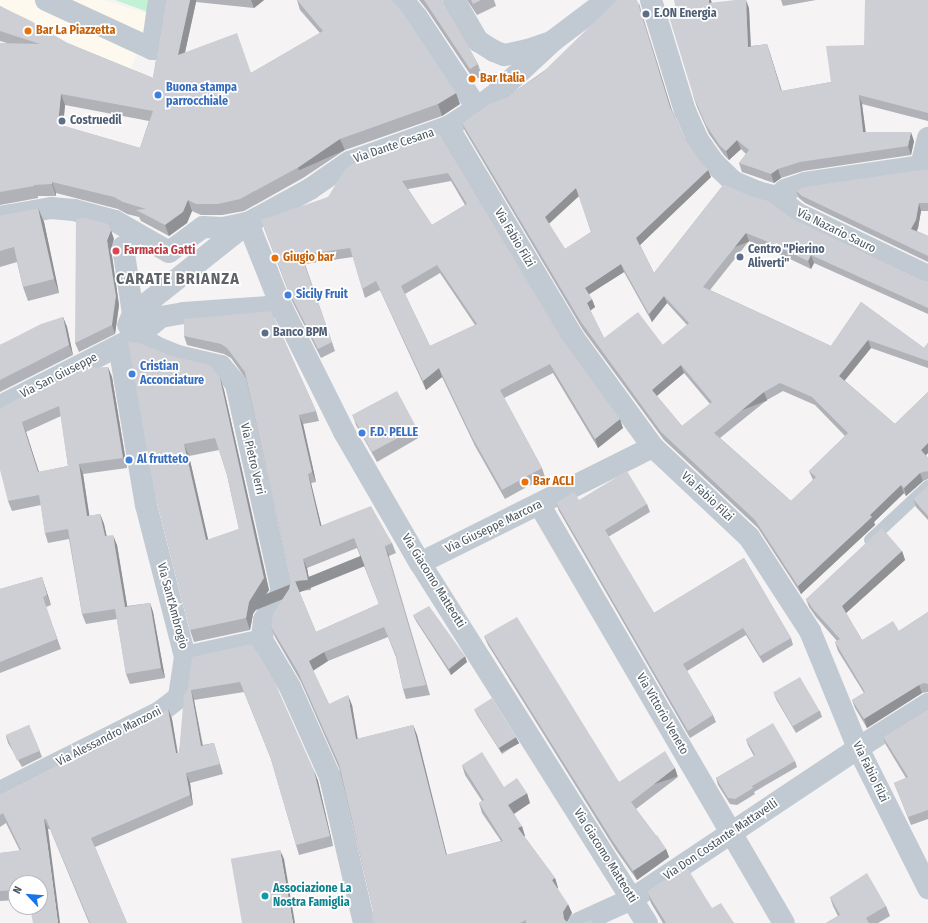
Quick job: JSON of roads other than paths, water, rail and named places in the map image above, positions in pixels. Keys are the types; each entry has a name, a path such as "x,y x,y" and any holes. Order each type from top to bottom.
{"street":[{"path":"46,0 152,49 159,0"},
{"path":"403,0 417,17 478,108"},
{"path":"454,0 478,41 494,52 504,55 503,80 498,92"},
{"name":"Via Dante Cesana","path":"248,223 310,189 349,162 448,127 478,108 498,92 554,40 607,0"},
{"name":"Via Nazario Sauro","path":"651,0 685,111 698,140 714,163 734,182 758,192 777,197 798,214 928,276"},
{"name":"Via Dante Cesana","path":"504,55 528,50 554,40"},
{"name":"Via Fabio Filzi","path":"448,127 573,337 653,447 749,537 801,603 810,631 858,748 928,888"},
{"path":"777,197 785,190 805,183 885,173 925,166 928,138"},
{"path":"0,217 51,208 74,210 115,222 169,252 203,227 223,228 248,223"},
{"path":"119,346 133,314 248,223"},
{"name":"Via Giacomo Matteotti","path":"248,223 281,306 344,432 420,563 647,923"},
{"path":"122,247 133,314"},
{"name":"Via San Giuseppe","path":"0,406 138,336 161,317 184,313 281,306"},
{"name":"Via Pietro Verri","path":"138,336 158,348 178,356 221,366 236,384 282,592 264,620 262,640"},
{"name":"Via Sant'Ambrogio","path":"119,346 146,505 185,657 262,640"},
{"name":"Via Giuseppe Marcora","path":"420,563 653,447"},
{"name":"Via Vittorio Veneto","path":"539,504 784,923"},
{"path":"262,640 290,687 330,777 364,923"},
{"name":"Via Alessandro Manzoni","path":"0,792 160,712 179,697 185,657"},
{"name":"Via Don Costante Mattavelli","path":"579,923 632,899 858,748 928,704"}],"lane":[{"path":"859,550 928,486"}],"place":[{"name":"E.ON Energia","path":"646,14"},
{"name":"Bar La Piazzetta","path":"28,31"},
{"name":"Bar Italia","path":"472,79"},
{"name":"Buona stampa parrocchiale","path":"158,95"},
{"name":"Costruedil","path":"62,121"},
{"name":"Farmacia Gatti","path":"116,251"},
{"name":"Centro \"Pierino Aliverti\"","path":"740,257"},
{"name":"Giugio bar","path":"275,258"},
{"name":"Sicily Fruit","path":"288,295"},
{"name":"Banco BPM","path":"265,333"},
{"name":"Cristian Acconciature","path":"132,374"},
{"name":"F.D. PELLE","path":"362,433"},
{"name":"Al frutteto","path":"129,460"},
{"name":"Bar ACLI","path":"525,482"},
{"name":"Associazione La Nostra Famiglia","path":"265,896"}],"district":[{"name":"CARATE BRIANZA","path":"178,279"}]}
